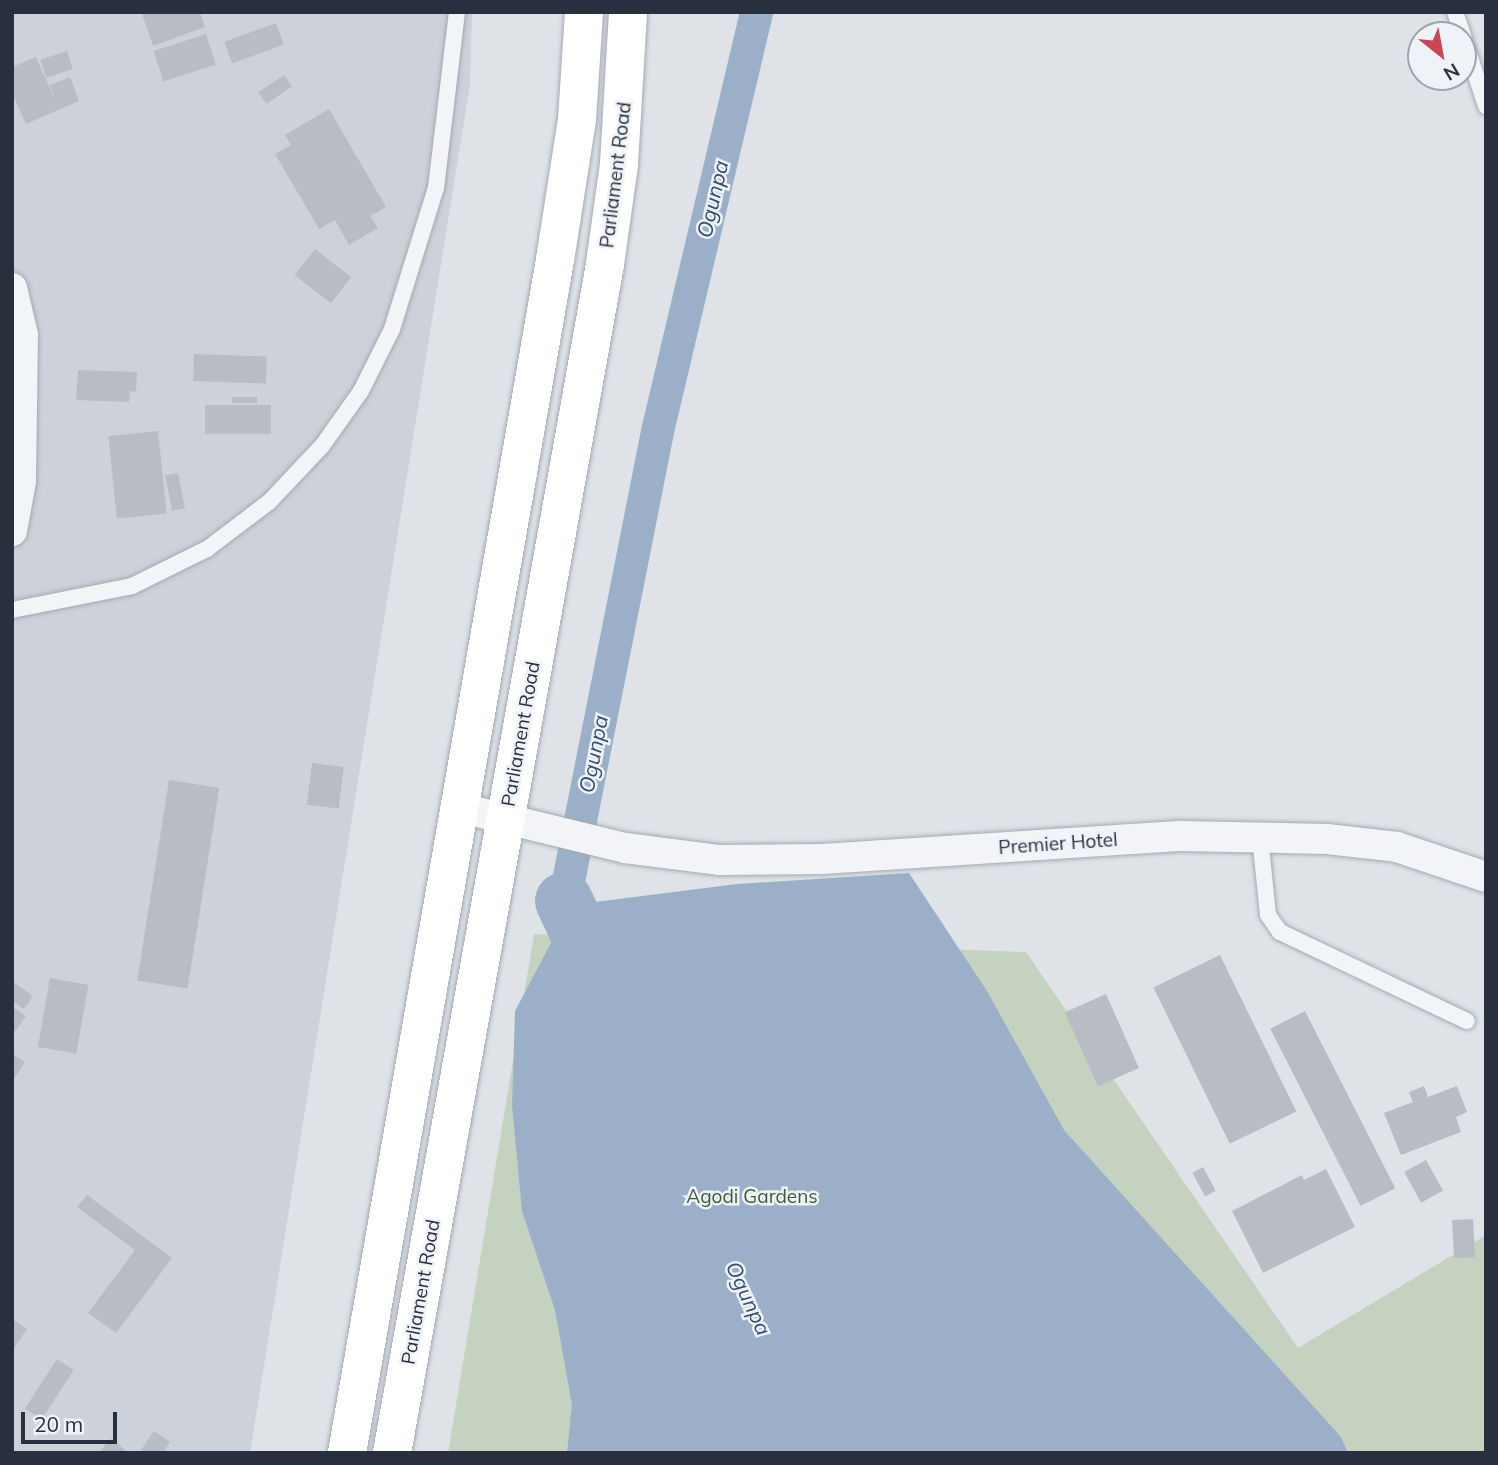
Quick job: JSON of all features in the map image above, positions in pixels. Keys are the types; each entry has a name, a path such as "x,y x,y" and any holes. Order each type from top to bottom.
{"main road":[{"path":"347,1453 569,171 584,12"},
{"name":"Parliament Road","path":"392,1453 605,264 619,163 628,12"}],"street":[{"path":"12,288 23,335 21,481 12,531"},
{"name":"Premier Hotel","path":"457,807 506,816 559,834 625,848 720,860 822,859 1182,836 1260,837 1397,847 1486,877"}],"lane":[{"path":"12,610 132,586 207,550 269,502 322,446 362,391 396,317 436,188 457,12"},
{"path":"1477,79 1486,106"},
{"path":"1260,837 1268,915 1280,932 1467,1021"}],"shaded area":[{"path":"12,12 472,12 470,84 250,1453 12,1453"}],"green space":[{"name":"Agodi Gardens","path":"534,934 1026,952 1298,1348 1486,1235 1486,1453 448,1453"}],"water":[{"name":"Agodi Gardens","path":"909,873 987,991 1064,1130 1341,1437 1348,1453 567,1453 572,1405 555,1310 522,1211 512,1105 515,1011 571,905 737,884"}],"building":[{"path":"200,12 205,27 153,46 142,14"},
{"path":"276,23 284,45 232,63 224,42"},
{"path":"206,34 216,64 164,81 154,51"},
{"path":"67,51 73,69 46,78 40,60"},
{"path":"36,57 55,99 50,85 70,77 79,101 26,124 12,93 12,67"},
{"path":"284,75 292,87 266,104 258,92"},
{"path":"329,109 386,207 370,216 378,228 349,245 335,220 319,229 275,154 291,145 285,135"},
{"path":"315,249 351,277 331,303 295,275"},
{"path":"194,354 267,357 266,384 193,381"},
{"path":"78,370 137,372 136,392 130,391 129,402 76,400"},
{"path":"232,397 257,397 257,403 232,403"},
{"path":"205,405 271,405 271,434 205,434"},
{"path":"158,431 167,514 117,519 108,436"},
{"path":"178,473 185,508 172,511 165,475"},
{"path":"312,763 344,767 339,809 307,805"},
{"path":"169,780 219,788 188,988 137,981"},
{"path":"1220,955 1296,1111 1230,1144 1153,987"},
{"path":"50,978 88,985 76,1054 38,1047"},
{"path":"12,981 33,996 24,1009 12,1001"},
{"path":"1106,994 1139,1068 1098,1086 1065,1012"},
{"path":"12,1007 26,1016 12,1035"},
{"path":"1305,1011 1395,1188 1361,1206 1270,1029"},
{"path":"12,1054 25,1062 12,1082"},
{"path":"1424,1086 1428,1097 1457,1086 1467,1112 1456,1117 1461,1132 1401,1155 1384,1113 1413,1102 1409,1092"},
{"path":"1426,1160 1443,1191 1421,1203 1404,1172"},
{"path":"1203,1167 1216,1191 1205,1196 1192,1173"},
{"path":"1326,1169 1355,1227 1263,1273 1232,1211 1302,1175 1304,1180"},
{"path":"87,1195 172,1258 116,1333 88,1313 135,1250 77,1207"},
{"path":"1473,1219 1475,1257 1454,1258 1452,1220"},
{"path":"12,1319 27,1329 12,1351"},
{"path":"57,1359 74,1370 42,1419 25,1408"},
{"path":"154,1431 170,1442 163,1453 139,1453"},
{"path":"112,1438 128,1453 98,1453"}],"waterway":[{"name":"Ogunpa","path":"564,901 657,431 756,12"},
{"name":"Ogunpa","path":"564,901 601,980"}]}
